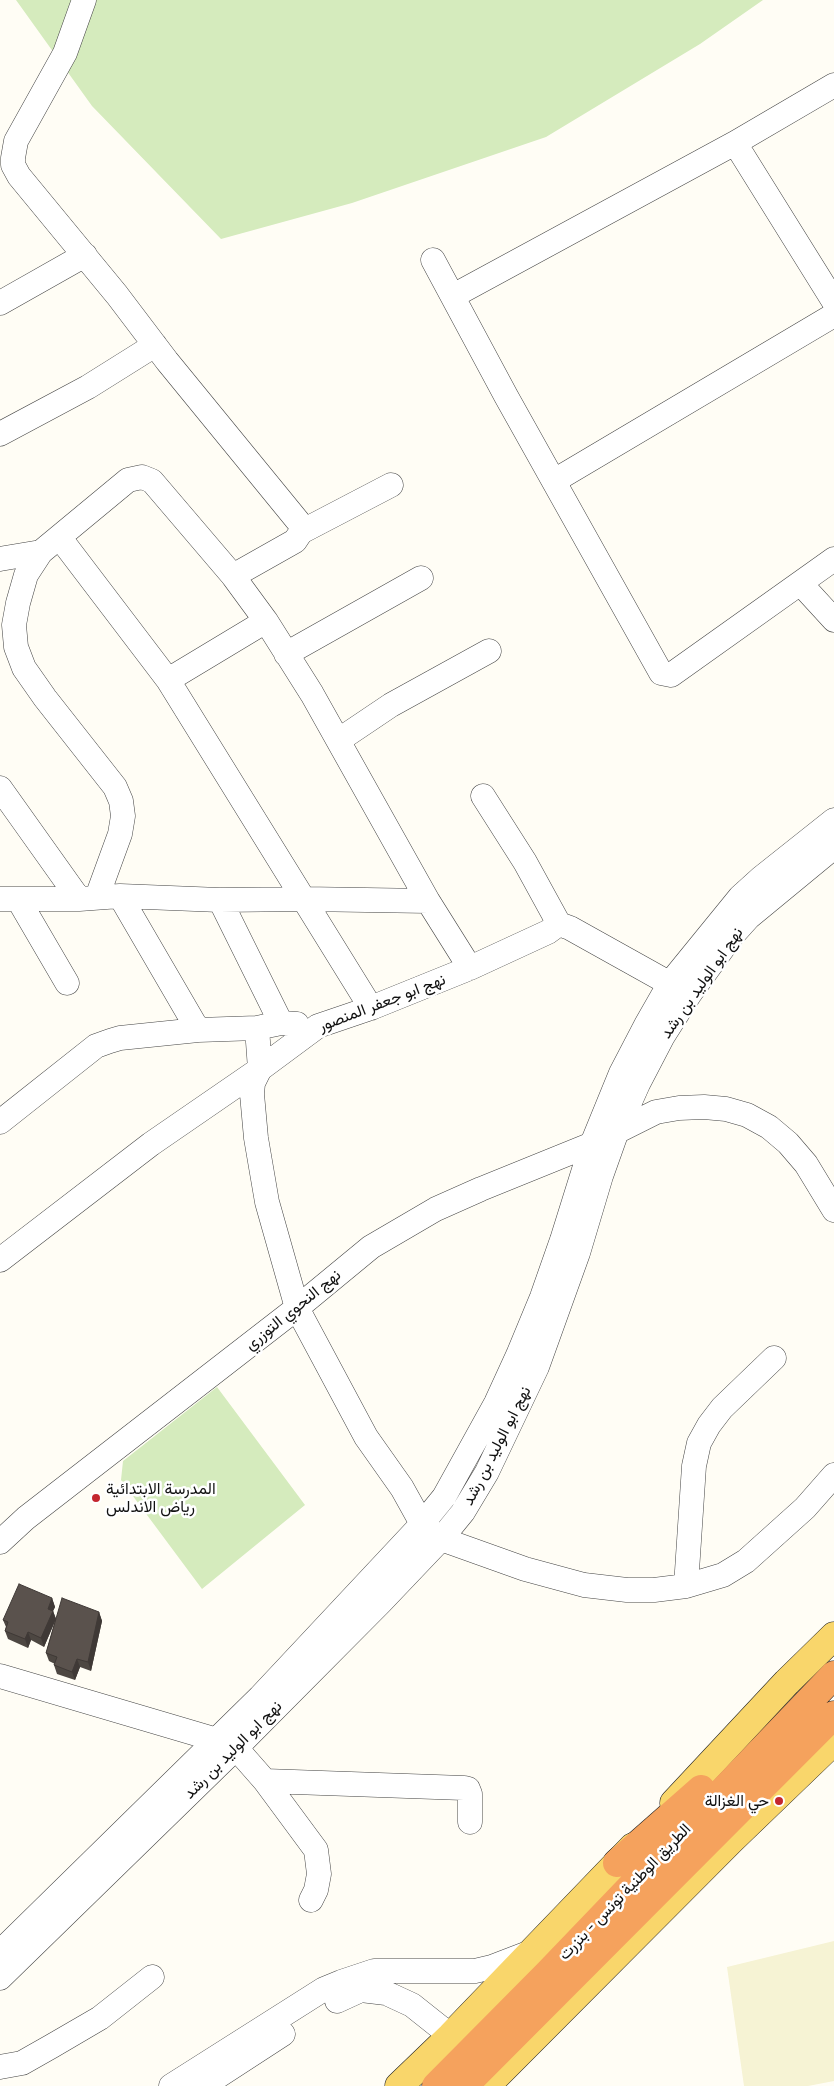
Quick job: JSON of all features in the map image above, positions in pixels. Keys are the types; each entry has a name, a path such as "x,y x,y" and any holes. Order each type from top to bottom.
{"highway":[{"path":"617,1864 834,1670"},
{"name":"الطريق الوطنية تونس - بنزرت","path":"436,2086 548,1973 834,1675"},
{"name":"الطريق الوطنية تونس - بنزرت","path":"464,2086 834,1715"},
{"path":"789,1784 834,1736"}],"main road":[{"path":"399,2086 533,1952 787,1682 834,1636"},
{"path":"486,2086 834,1741"}],"street":[{"path":"84,0 65,53 16,141 12,158 13,165 19,176 295,515 301,525 301,532"},
{"path":"453,296 735,143 834,86"},
{"path":"735,143 834,302"},
{"path":"0,304 85,255"},
{"path":"433,260 658,670 664,675 671,675 834,560"},
{"path":"554,481 834,315"},
{"path":"0,434 88,387 156,345"},
{"path":"99,897 120,834 123,816 121,801 115,787 45,698 24,668 16,647 14,625 26,575 41,552 128,480 142,477 152,481 233,576 266,622 339,740 428,901 470,968"},
{"path":"233,576 295,541 301,532 391,485"},
{"path":"60,538 168,680 371,1008"},
{"path":"0,559 41,552"},
{"path":"286,654 421,578"},
{"path":"801,584 834,620"},
{"path":"168,680 266,622"},
{"path":"339,740 391,705 489,650"},
{"path":"0,790 99,897 198,1030"},
{"path":"483,796 525,862 560,924 680,989"},
{"name":"نهج ابو الوليد بن رشد","path":"0,1978 227,1744 260,1697 422,1524 444,1497 496,1403 542,1297 592,1144 621,1073 680,989 740,897 834,820"},
{"name":"نهج ابو الوليد بن رشد","path":"0,1952 381,1602 441,1539 463,1512 487,1472 537,1367 618,1131 646,1068 663,1036 680,989 749,917 834,847"},
{"path":"9,899 99,897 220,900 304,898 428,901"},
{"path":"9,899 66,983"},
{"path":"220,900 281,1023"},
{"name":"نهج ابو جعفر المنصور","path":"0,1260 151,1144 260,1070 318,1026 371,1008 470,968 548,932 560,924"},
{"path":"0,1122 96,1046 120,1038 198,1030 257,1028 281,1023 318,1026"},
{"path":"257,1028 260,1070 253,1083 252,1094 256,1138 266,1202 297,1308 366,1437 402,1488 422,1524 441,1539 525,1569 584,1585 636,1590 686,1586 705,1582 746,1562 805,1508 834,1475"},
{"name":"نهج النحوي التوزري","path":"0,1542 26,1518 297,1308 371,1247 401,1228 474,1192 592,1144 656,1112 679,1108 704,1107 726,1109 747,1115 769,1128 788,1143 806,1164 834,1210"},
{"path":"686,1586 694,1466 700,1443 709,1425 722,1408 774,1358"},
{"path":"0,1676 227,1744 264,1781 316,1850 319,1874 316,1890 311,1900"},
{"path":"264,1781 464,1788 468,1789 470,1794 470,1822"},
{"path":"171,2086 324,1989 341,1982 374,1972 475,1971 533,1952"},
{"path":"0,2067 22,2063 100,2018 152,1977"},
{"path":"202,2086 333,2003 361,1990 380,1992 400,1998 419,2010 451,2036"}],"shaded area":[{"path":"834,1941 834,2081 808,2086 744,2086 727,1967"}],"green space":[{"path":"16,0 763,0 700,44 546,137 352,203 221,239 92,106"},
{"path":"217,1387 305,1505 202,1589 121,1480 123,1461"}],"building":[{"path":"19,1584 52,1598 48,1609 53,1611 41,1638 28,1632 25,1639 5,1631 8,1622 3,1620"},
{"path":"62,1598 99,1612 88,1662 77,1659 72,1672 54,1665 57,1657 46,1653"}],"place":[{"name":"المدرسة الابتدائية رياض الاندلس","path":"96,1498"},
{"name":"حي الغزالة","path":"779,1801"}]}
